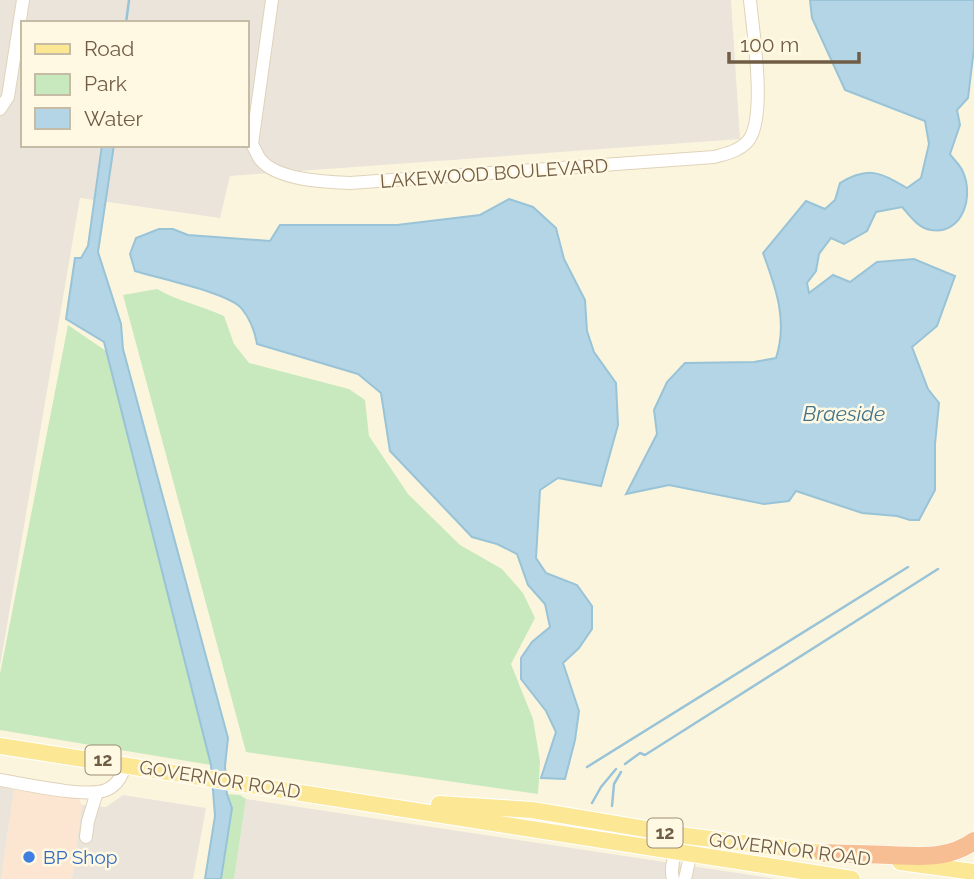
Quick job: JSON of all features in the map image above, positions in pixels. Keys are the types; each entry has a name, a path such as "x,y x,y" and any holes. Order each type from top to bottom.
{"highway":[{"path":"823,853 914,858 954,852 974,841"}],"main road":[{"name":"GOVERNOR ROAD","path":"0,746 852,879"},
{"name":"GOVERNOR ROAD","path":"356,800 531,810 687,836 974,872"}],"street":[{"path":"0,108 8,97 23,0"},
{"name":"LAKEWOOD BOULEVARD","path":"272,0 253,144 261,160 277,171 299,178 349,183 714,157 733,152 747,142 756,125 758,103 750,0"},
{"name":"GOVERNOR ROAD","path":"97,792 114,786 121,778 126,764"},
{"path":"0,780 97,792 86,837"},
{"path":"83,792 88,821"},
{"path":"673,879 671,875 687,836"},
{"path":"683,851 685,879"}],"shaded area":[{"path":"0,0 731,0 740,139 230,176 220,218 80,198 0,666"},
{"path":"0,787 14,790 1,879 0,879"},
{"path":"14,790 79,799 82,805 72,879 1,879"},
{"path":"123,795 206,808 193,879 72,879 82,805 106,807"},
{"path":"246,799 777,879 234,879"}],"green space":[{"path":"157,289 224,316 234,344 249,363 349,389 365,400 369,436 408,494 460,545 502,569 523,593 535,618 511,664 533,719 540,761 538,794 246,752 123,295"},
{"path":"68,325 106,351 211,765 0,730 0,674"},
{"path":"227,794 240,795 246,799 234,879 221,879 232,808"}],"water":[{"name":"Braeside","path":"810,0 974,0 974,48 968,98 957,110 960,125 950,154 962,170 966,182 963,212 951,226 942,230 931,230 918,224 902,207 876,212 867,231 844,244 831,238 819,254 816,271 807,283 809,293 833,275 850,282 877,262 914,259 955,276 937,326 912,347 928,389 939,403 935,444 935,490 919,520 862,513 796,491 789,501 764,504 669,485 626,494 657,434 654,410 667,382 685,363 754,362 776,358 781,318 776,292 763,253 806,201 825,209 835,200 840,183 858,174 881,175 907,188 921,178 929,144 925,121 845,90 812,18"},
{"path":"102,147 114,147 98,252 121,324 123,349 228,738 225,766 227,794 232,808 221,879 205,879 215,816 211,765 104,342 66,319 75,258 81,258 88,246"},
{"path":"509,199 533,207 556,228 564,259 585,300 587,331 594,352 616,383 618,425 601,486 558,478 540,490 536,558 546,573 577,585 592,606 592,629 579,648 563,663 579,711 565,779 541,778 556,732 546,711 521,679 521,658 532,642 550,627 545,604 528,585 517,554 497,544 472,537 390,451 381,393 358,374 257,344 247,317 235,303 209,292 135,271 130,254 136,238 159,229 173,229 188,235 270,241 280,225 397,225 480,215"}],"waterway":[{"path":"126,21 129,0"},
{"path":"587,767 908,567"},
{"path":"625,764 640,753 645,755 938,569"},
{"path":"592,803 616,769"},
{"path":"612,806 614,784 621,772"}],"place":[{"name":"BP Shop","path":"29,857"}]}
